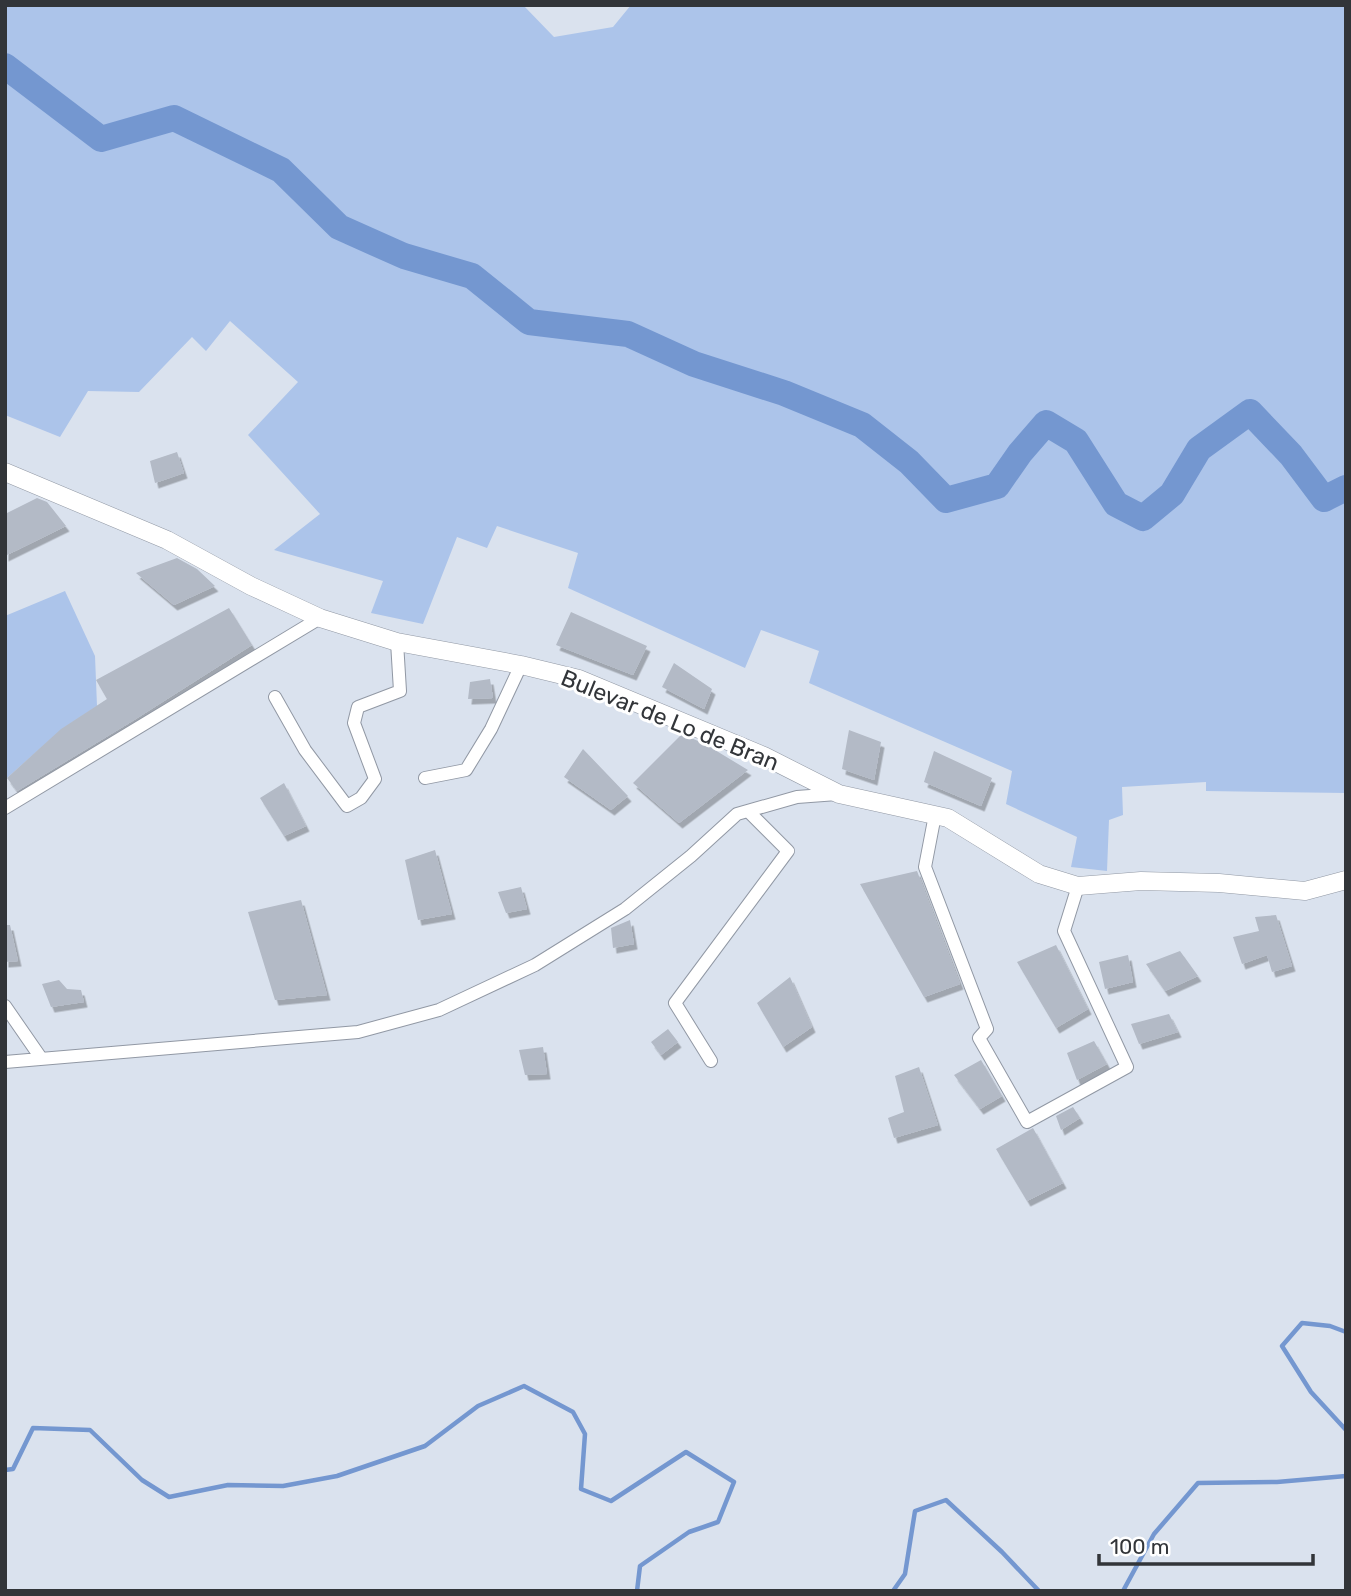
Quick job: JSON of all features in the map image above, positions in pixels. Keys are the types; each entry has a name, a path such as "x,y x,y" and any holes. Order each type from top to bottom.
{"street":[{"name":"Bulevar de Lo de Bran","path":"5,472 167,540 251,586 320,618 397,642 520,665 579,680 764,756 839,794 948,818 1039,874 1078,886 1142,881 1219,883 1305,891 1346,880"},
{"path":"5,808 320,618"},
{"path":"275,697 305,750 347,806 361,798 375,779 354,723 358,707 400,691 397,642"},
{"path":"425,778 466,770 491,729 520,665"},
{"path":"5,1062 358,1032 439,1010 535,965 625,909 691,856 737,814 797,797 839,794"},
{"path":"711,1061 675,1003 788,851 748,811"},
{"path":"935,815 925,867 987,1029 979,1038 1027,1122 1127,1067 1064,931 1078,886"},
{"path":"5,1006 41,1058"}],"shaded area":[{"path":"5,5 523,5 554,37 613,27 631,5 1346,5 1346,793 1206,791 1206,782 1122,787 1123,815 1109,820 1107,871 1071,867 1077,837 1006,804 1012,771 809,683 819,651 761,630 745,668 568,588 578,553 497,526 487,548 457,537 423,624 371,613 383,581 274,550 320,514 248,435 298,382 230,321 206,351 192,337 139,392 88,391 60,437 5,415"},
{"path":"65,591 95,656 97,706 62,729 7,778 5,616"}],"building":[{"path":"177,452 184,473 155,483 150,461"},
{"path":"37,498 47,502 66,526 5,556 5,514"},
{"path":"177,558 197,569 215,586 174,605 136,573"},
{"path":"229,608 252,645 17,791 7,778 61,729 107,699 96,680"},
{"path":"571,612 647,646 633,675 556,645"},
{"path":"674,663 712,689 704,709 662,687"},
{"path":"490,679 493,698 468,699 470,682"},
{"path":"849,730 881,742 874,780 842,769"},
{"path":"682,734 705,744 748,770 679,823 633,783"},
{"path":"583,749 628,796 611,810 564,777"},
{"path":"934,751 992,778 981,806 924,782"},
{"path":"284,783 306,826 284,836 260,798"},
{"path":"435,850 452,914 418,920 405,860"},
{"path":"917,871 960,984 924,997 860,884"},
{"path":"521,887 527,909 506,913 498,892"},
{"path":"301,900 327,995 275,1000 248,912"},
{"path":"1276,915 1292,966 1272,972 1267,955 1242,964 1233,937 1259,931 1255,917"},
{"path":"630,920 634,944 613,948 611,928"},
{"path":"5,925 10,925 18,961 5,962"},
{"path":"1056,945 1088,1009 1056,1028 1017,962"},
{"path":"1180,951 1198,976 1165,991 1146,964"},
{"path":"1128,955 1133,982 1105,989 1099,962"},
{"path":"790,977 812,1027 783,1047 757,1003"},
{"path":"59,980 67,989 81,990 84,1002 51,1007 42,984"},
{"path":"1169,1014 1178,1032 1139,1044 1131,1024"},
{"path":"668,1029 678,1042 661,1055 651,1042"},
{"path":"1094,1041 1107,1064 1077,1080 1067,1053"},
{"path":"543,1047 547,1074 525,1075 519,1050"},
{"path":"981,1060 1002,1096 980,1109 954,1075"},
{"path":"919,1067 938,1125 894,1138 888,1118 904,1112 895,1076"},
{"path":"1073,1107 1080,1118 1061,1130 1056,1116"},
{"path":"1033,1128 1063,1183 1027,1201 996,1149"}],"waterway":[{"path":"5,66 101,139 174,118 281,170 339,227 404,256 472,276 529,322 628,334 694,364 784,393 862,425 909,462 946,500 997,486 1020,453 1046,423 1076,441 1116,504 1143,518 1172,494 1199,449 1250,412 1291,455 1324,499 1346,488"},
{"path":"1346,1332 1330,1326 1302,1323 1282,1346 1311,1392 1346,1430"},
{"path":"5,1470 13,1469 33,1428 90,1430 142,1480 169,1497 228,1485 283,1486 337,1476 425,1446 478,1406 524,1386 573,1412 585,1434 581,1489 611,1501 686,1452 734,1482 718,1522 689,1532 640,1566 637,1591"},
{"path":"1123,1591 1154,1534 1198,1483 1277,1482 1346,1476"},
{"path":"893,1591 905,1574 915,1511 946,1500 1039,1591"}]}
